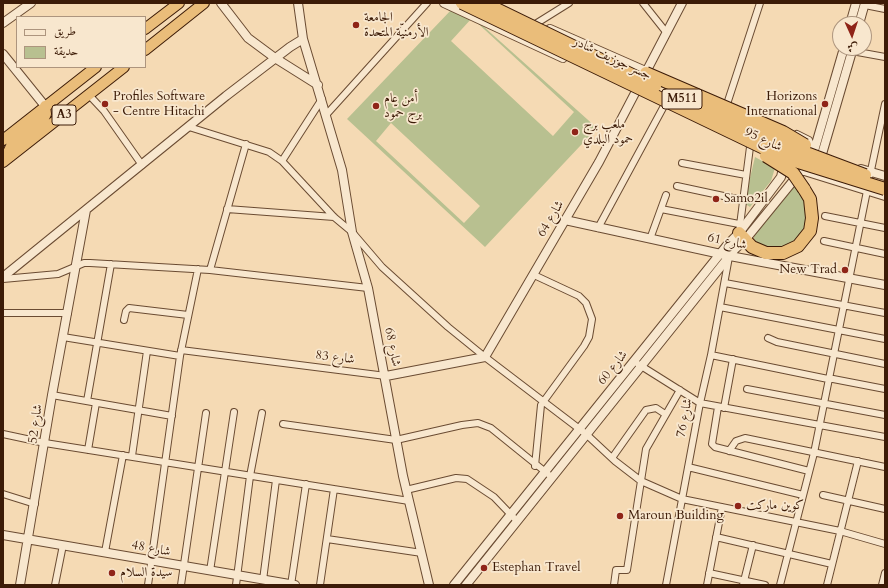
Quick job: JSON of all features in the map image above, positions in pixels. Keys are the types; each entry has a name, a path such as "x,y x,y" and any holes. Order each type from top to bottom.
{"highway":[{"path":"146,28 179,3"},
{"path":"146,49 204,3"},
{"name":"جسر جوزيف شادر","path":"462,3 646,90 741,138 792,160 885,189"},
{"name":"جسر جوزيف شادر","path":"484,3 615,65 712,114 820,159 885,180"},
{"path":"615,65 639,70 783,132 810,149"},
{"name":"A3","path":"3,140 95,68"},
{"name":"A3","path":"3,162 123,68"},
{"path":"3,162 11,146 44,118 46,114 46,106"},
{"path":"741,138 793,173 808,194 812,211 811,225 807,236 798,246 783,253 766,253 752,247 741,233"}],"street":[{"path":"3,23 31,3"},
{"path":"222,3 248,38 275,58 318,85"},
{"name":"شارع 68","path":"298,3 303,39 318,85 342,170 352,232 368,288 386,376 396,440 406,490 429,585"},
{"path":"326,115 427,3"},
{"name":"شارع 95","path":"444,3 802,170 867,192 885,196"},
{"path":"495,3 537,23 807,139 811,142 810,149"},
{"path":"537,23 551,16 569,3"},
{"path":"644,3 666,32"},
{"name":"شارع 64","path":"485,357 599,162 636,92 646,69 682,3"},
{"path":"727,104 760,3"},
{"path":"852,16 856,3"},
{"path":"861,16 865,4 885,9"},
{"path":"551,16 549,24 551,29"},
{"path":"3,278 275,58 303,39"},
{"path":"3,54 46,106"},
{"path":"872,54 885,57"},
{"path":"822,154 828,118 842,56"},
{"path":"810,149 828,118 850,56"},
{"path":"646,69 771,136 810,149 871,173 885,176"},
{"path":"89,95 104,111 142,165"},
{"path":"282,161 322,99"},
{"path":"780,585 820,425 828,378 885,104"},
{"path":"598,228 664,106"},
{"path":"189,127 269,152 282,161 334,217 352,232 382,267 448,327 586,434 612,458 641,481 682,499 840,531 885,544"},
{"path":"210,270 246,144"},
{"path":"661,209 741,233 742,200 750,147"},
{"name":"شارع 60","path":"466,585 730,256 741,233 781,177 784,162"},
{"path":"682,163 746,175"},
{"name":"شارع 60","path":"454,585 720,253 802,170"},
{"path":"677,186 742,200"},
{"path":"650,239 666,194"},
{"path":"227,209 334,217"},
{"name":"شارع 52","path":"20,585 35,504 52,395 77,266 86,210"},
{"path":"825,216 885,228"},
{"name":"شارع 61","path":"565,220 730,256 885,285"},
{"path":"824,241 885,254"},
{"name":"شارع 76","path":"666,585 700,403 730,256"},
{"path":"3,278 58,274 77,266 90,263 210,270 368,288"},
{"path":"87,401 111,264"},
{"path":"148,585 181,353 198,269"},
{"path":"534,275 579,296 586,302 592,319 589,337 584,346 543,401 539,412 535,466"},
{"path":"725,283 885,313"},
{"path":"720,307 885,339"},
{"path":"124,320 126,311 129,308 188,315"},
{"path":"3,313 68,313"},
{"name":"شارع 83","path":"63,337 147,351 181,353 386,376 485,357"},
{"path":"768,338 777,342 885,364"},
{"path":"132,456 147,351"},
{"path":"711,355 885,389"},
{"path":"733,359 712,444 715,447 729,451 809,471"},
{"path":"634,361 700,403 885,437"},
{"path":"747,389 824,402 885,415"},
{"path":"614,585 616,570 627,570 646,449 680,390"},
{"path":"52,395 172,416"},
{"path":"88,450 96,403"},
{"path":"612,458 646,410 656,408 665,414"},
{"path":"210,572 234,412"},
{"path":"181,585 206,413"},
{"path":"236,585 250,476 262,413"},
{"path":"283,424 396,440 462,425 478,423 491,428 535,466 552,477"},
{"path":"3,434 45,443 409,501"},
{"path":"729,451 736,441 745,438 885,467"},
{"path":"105,552 123,455"},
{"path":"827,585 858,461"},
{"path":"688,467 803,495"},
{"path":"406,490 456,478 467,479 494,497 511,513 517,521"},
{"path":"263,580 276,480"},
{"path":"293,585 306,484"},
{"path":"320,585 334,489"},
{"path":"3,494 35,504"},
{"path":"823,495 885,509"},
{"path":"707,585 722,507"},
{"name":"شارع 48","path":"3,535 105,552 210,572 293,585"},
{"path":"716,537 832,564"},
{"path":"327,539 422,553"},
{"path":"55,585 62,545"},
{"path":"744,583 753,545"},
{"path":"709,573 744,583 766,585"},
{"path":"882,585 885,573"}],"green space":[{"path":"452,9 473,17 597,128 485,247 347,119","holes":["472,18 574,112 553,136 451,41","391,123 480,206 464,223 376,141"]},
{"path":"755,157 775,168 771,181 750,207 744,203"},
{"path":"796,183 806,200 806,222 802,233 795,240 785,246 771,248 759,245 754,239 754,235"}],"place":[{"name":"الجامعة الأرمنيّة المتحدة","path":"356,25"},
{"name":"Profiles Software - Centre Hitachi","path":"105,104"},
{"name":"Horizons International","path":"825,104"},
{"name":"أمن عام برج حمّود","path":"376,106"},
{"name":"ملعب برج حمود البلدي","path":"575,132"},
{"name":"Samo2il","path":"716,199"},
{"name":"New Trad","path":"845,270"},
{"name":"كوين ماركت","path":"738,506"},
{"name":"Maroun Building","path":"620,516"},
{"name":"Estephan Travel","path":"484,568"},
{"name":"سيدة السلام","path":"112,573"}]}
